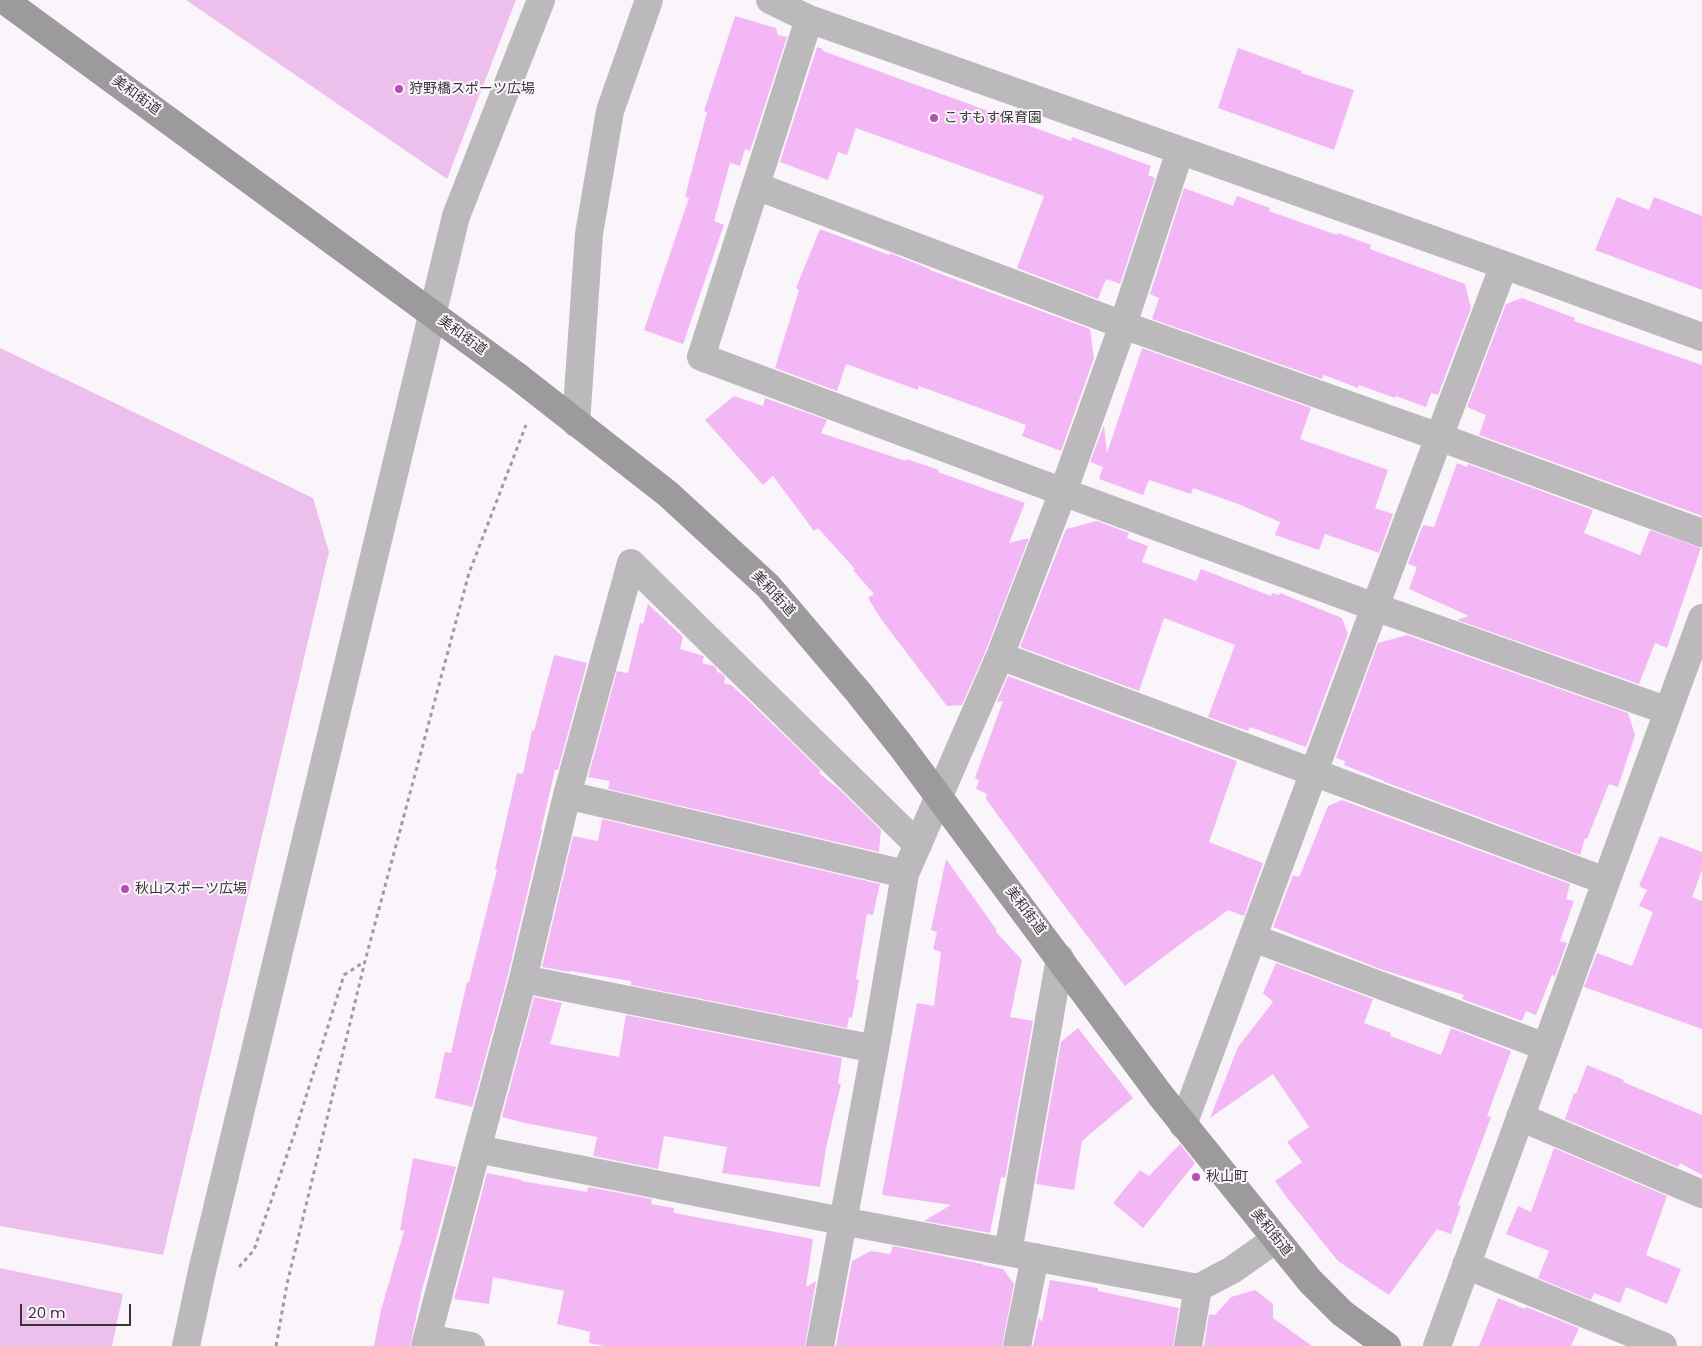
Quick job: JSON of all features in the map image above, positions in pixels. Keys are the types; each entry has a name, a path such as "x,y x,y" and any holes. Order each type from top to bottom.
{"main road":[{"name":"美和街道","path":"4,0 528,384 668,494 768,586 859,693 901,746 1184,1125 1310,1282 1342,1313 1386,1346"}],"street":[{"path":"186,1346 202,1271 456,216 541,0"},
{"path":"576,423 589,234 609,120 649,0"},
{"path":"770,0 809,18 1702,337"},
{"path":"809,18 701,356 1375,607 1668,711"},
{"path":"820,1346 905,874 1000,656 1063,492 1123,325 1180,151"},
{"path":"756,186 1123,325 1702,533"},
{"path":"1184,1125 1375,607 1504,265"},
{"path":"471,1346 426,1342 523,979 567,796 631,563 918,845"},
{"path":"1437,1346 1702,618"},
{"path":"1000,656 1606,881"},
{"path":"567,796 905,874"},
{"path":"1253,938 1546,1047"},
{"path":"1008,1252 1060,958"},
{"path":"523,979 875,1049"},
{"path":"1520,1117 1702,1194"},
{"path":"477,1149 842,1221 1198,1288 1232,1270 1276,1239"},
{"path":"1017,1346 1035,1257"},
{"path":"1466,1265 1663,1346"},
{"path":"1188,1346 1198,1288"}],"path":[{"path":"276,1346 287,1284 365,961 469,573 528,384"},
{"path":"202,1271 232,1275 254,1250 294,1135 344,975 365,961"}],"shaded area":[{"name":"狩野橋スポーツ広場","path":"186,0 516,0 447,179"},
{"name":"秋山スポーツ広場","path":"0,348 313,498 329,552 163,1255 0,1226"},
{"path":"0,1268 123,1294 112,1346 0,1346"}],"building":[{"path":"735,16 776,28 778,35 787,37 750,151 745,149 740,166 730,163 714,221 724,225 683,344 644,330 689,198 685,197 707,112 704,111"},
{"path":"817,47 823,49 823,51 1071,141 1072,137 1151,166 1148,175 1155,178 1120,284 1106,279 1098,299 1017,268 1044,196 856,128 847,155 838,152 828,180 780,162"},
{"path":"1238,48 1302,71 1301,73 1354,90 1334,150 1218,108"},
{"path":"1184,188 1233,206 1237,196 1270,208 1269,211 1371,245 1370,249 1465,284 1471,308 1438,395 1431,393 1426,407 1359,385 1358,388 1324,375 1322,379 1152,319 1159,298 1150,294"},
{"path":"1617,197 1649,210 1654,197 1702,216 1702,290 1595,250"},
{"path":"820,229 889,255 890,253 930,270 1090,329 1094,358 1061,451 1022,436 1026,425 919,386 918,390 846,364 837,391 775,368 799,290 796,288"},
{"path":"1522,298 1575,318 1574,321 1702,365 1702,516 1479,435 1486,415 1467,407 1506,304"},
{"path":"1142,348 1311,408 1300,439 1388,470 1375,508 1393,514 1379,553 1325,534 1319,550 1275,535 1280,522 1193,488 1191,494 1149,480 1143,495 1099,479 1103,467 1090,462 1104,425 1107,453"},
{"path":"734,396 763,406 765,398 827,420 821,433 939,470 938,472 1025,503 1009,543 1029,538 986,650 962,705 947,706 881,619 868,598 874,594 853,570 855,569 818,528 814,531 773,476 763,485 705,420"},
{"path":"1457,463 1467,467 1468,464 1593,510 1584,533 1640,555 1650,530 1701,548 1667,648 1655,643 1639,684 1457,620 1469,616 1409,589 1417,567 1408,564 1423,525 1434,527"},
{"path":"1097,521 1129,533 1127,538 1148,546 1142,562 1196,581 1201,569 1271,596 1272,593 1279,595 1280,593 1342,618 1348,634 1306,747 1250,727 1248,731 1208,717 1235,645 1164,618 1139,691 1020,647 1066,529"},
{"path":"648,604 683,637 680,649 704,656 702,663 714,666 717,672 725,677 724,683 731,685 748,700 821,771 819,773 840,790 881,830 879,852 608,789 610,781 588,777 617,671 628,673 640,623 643,624"},
{"path":"1407,635 1628,713 1635,735 1618,787 1609,784 1587,839 1585,838 1580,855 1382,781 1384,781 1344,765 1345,761 1336,758 1378,643"},
{"path":"554,655 587,663 558,770 555,770 508,975 472,1107 435,1098 445,1052 451,1053 467,982 469,982 497,870 495,869 517,773 523,774 532,730 534,731"},
{"path":"1008,676 1237,761 1209,842 1263,863 1244,916 1228,910 1125,986 986,799 987,794 976,789 979,781 975,778 1003,701 997,702"},
{"path":"1342,800 1570,884 1566,899 1574,901 1560,941 1567,943 1555,976 1552,975 1536,1015 1526,1011 1522,1021 1462,999 1464,995 1383,970 1273,927 1293,875 1299,877 1328,806"},
{"path":"602,819 880,884 873,915 867,914 856,979 859,980 852,1018 849,1017 847,1028 631,985 631,981 542,967 573,836 598,841"},
{"path":"1660,836 1702,852 1702,870 1692,897 1702,901 1702,1029 1584,987 1597,953 1632,966 1653,912 1639,906 1647,890 1639,886"},
{"path":"946,859 996,929 996,932 1022,960 1010,1017 1033,1021 1005,1178 1001,1177 990,1233 924,1221 951,1205 882,1195 917,1003 934,1006 941,952 933,949 937,932 931,930"},
{"path":"1276,963 1373,999 1364,1023 1391,1033 1390,1036 1441,1055 1451,1028 1511,1051 1487,1116 1491,1117 1458,1205 1461,1206 1451,1234 1437,1229 1389,1295 1338,1261 1275,1181 1302,1162 1287,1142 1309,1127 1273,1074 1210,1118 1238,1047 1273,1002 1263,993"},
{"path":"534,997 562,1003 550,1044 619,1057 626,1015 842,1058 838,1083 841,1084 826,1148 820,1187 722,1173 727,1147 664,1136 658,1169 593,1156 597,1137 502,1117"},
{"path":"1078,1028 1133,1098 1082,1141 1074,1190 1036,1184 1061,1042"},
{"path":"1587,1065 1702,1115 1702,1175 1680,1163 1678,1167 1565,1119"},
{"path":"1180,1144 1195,1163 1143,1228 1113,1203 1140,1170 1149,1176"},
{"path":"1554,1148 1667,1196 1646,1255 1681,1269 1667,1304 1626,1287 1620,1303 1594,1293 1591,1300 1538,1278 1549,1251 1506,1234 1518,1206 1531,1212"},
{"path":"413,1158 456,1167 421,1294 410,1346 374,1346 381,1310 404,1231 400,1230"},
{"path":"487,1173 521,1181 587,1192 588,1187 652,1199 651,1204 674,1208 674,1213 813,1239 806,1287 816,1281 805,1346 605,1346 589,1343 590,1332 557,1324 564,1291 493,1277 489,1304 454,1299"},
{"path":"893,1246 1003,1269 1014,1284 1002,1346 836,1346 852,1261 871,1251 890,1254"},
{"path":"1050,1280 1098,1288 1098,1291 1179,1308 1173,1346 1033,1346 1039,1318 1042,1322"},
{"path":"1255,1290 1273,1304 1273,1318 1312,1346 1204,1346 1209,1314 1215,1315 1231,1297"},
{"path":"1498,1298 1579,1328 1571,1346 1479,1346"}],"place":[{"name":"狩野橋スポーツ広場","path":"399,89"},
{"name":"こすもす保育園","path":"934,118"},
{"name":"秋山スポーツ広場","path":"125,889"},
{"name":"秋山町","path":"1196,1177"}]}
